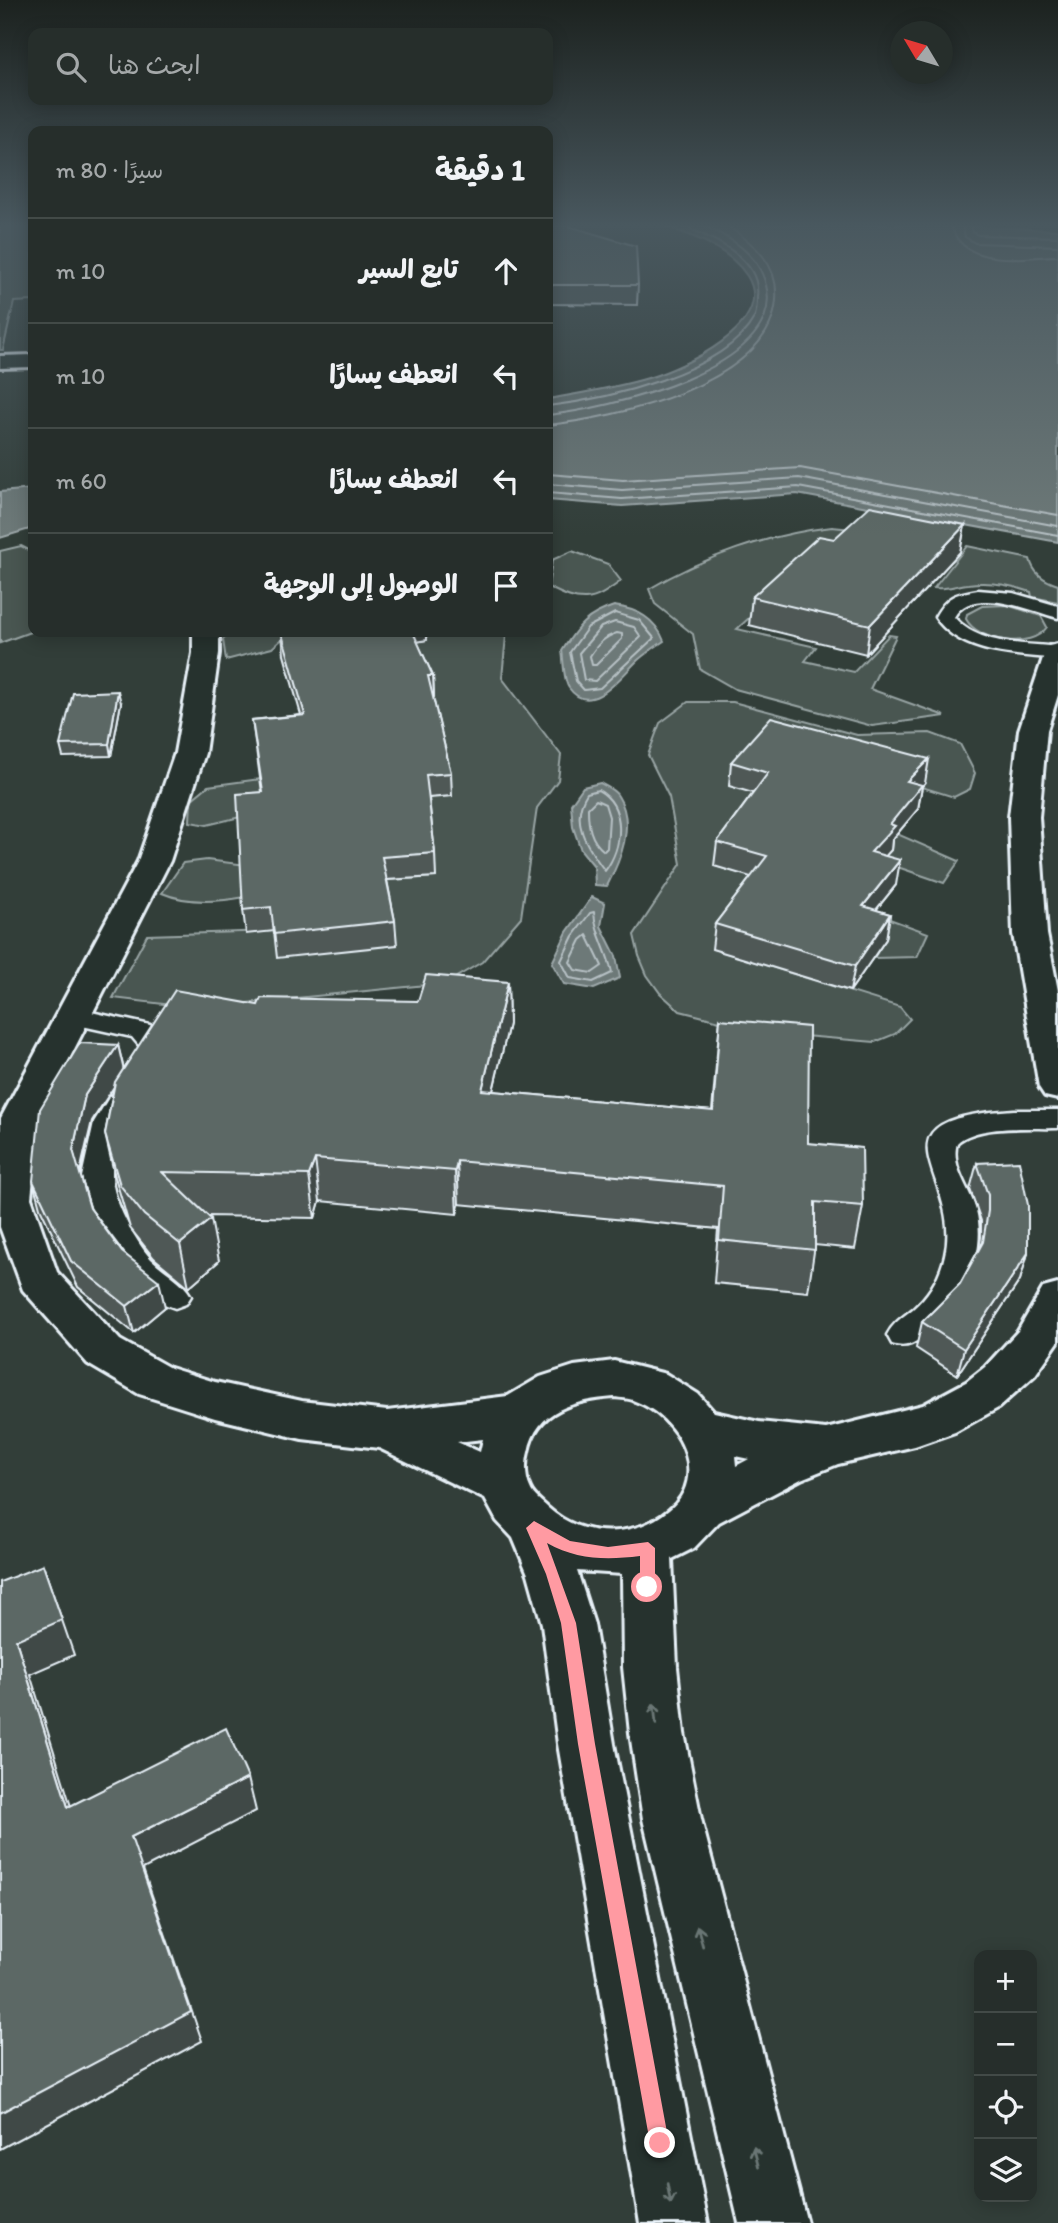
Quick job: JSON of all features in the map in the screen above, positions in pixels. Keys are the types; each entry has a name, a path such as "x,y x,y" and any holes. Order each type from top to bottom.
{"street":[{"path":"0,362 28,361"},
{"path":"206,637 206,653 190,753 154,861 20,1118 11,1198 38,1279 104,1352 155,1381 215,1400 302,1420 387,1430 476,1421 520,1413"},
{"path":"1058,653 1034,730 1024,817 1030,934 1054,1049 1058,1087"},
{"path":"701,1427 769,1444 804,1447 838,1444 918,1426 957,1409 992,1388 1043,1332 1058,1300"},
{"path":"674,2223 586,1744 569,1623 553,1574 501,1471 504,1440 520,1413 546,1393 578,1381 614,1379 648,1386 678,1403 701,1427 711,1454 711,1481 701,1508"},
{"path":"387,1430 520,1507 567,1547 608,1554 648,1548 679,1531 701,1508 768,1472 838,1444"},
{"path":"648,1548 650,1667 657,1733 672,1819 773,2223"}],"lane":[{"path":"1058,612 1036,604 986,596 954,602 946,609 944,617 949,626 979,641 1058,653"},
{"path":"73,1016 141,1031 151,1038 155,1049 108,1122 97,1177 114,1233 141,1268 174,1296"},
{"path":"902,1335 942,1299 961,1256 962,1211 940,1153 944,1139 957,1128 977,1124 1058,1119"}],"shaded area":[{"path":"0,329 8,329 3,350 0,350"},
{"path":"832,527 862,530 812,560 737,629 816,647 805,661 854,672 889,635 896,636 870,689 945,716 872,726 735,689 700,669 693,634 655,604 649,589 714,557 737,549 784,535"},
{"path":"21,546 28,550 28,633 0,643 0,551"},
{"path":"967,546 1030,559 1040,576 1058,585 1058,602 1032,597 1031,592 1000,584 976,583 934,588"},
{"path":"572,551 608,564 621,581 602,594 578,599 553,589 553,560"},
{"path":"1007,605 1041,616 1047,627 1030,639 1005,640 982,633 966,619 967,614 982,606"},
{"path":"225,637 284,637 272,648 226,660"},
{"path":"420,637 506,637 502,678 561,755 558,780 537,808 521,917 482,962 446,983 197,1008 113,998 147,935 274,931 293,886 244,897 210,901 177,898 162,893 183,863 207,860 294,871 295,886 436,877 240,817 207,825 190,822 191,800 208,786 299,774 413,651"},
{"path":"688,702 733,702 857,735 930,733 960,744 975,773 970,789 954,797 769,740 897,834 959,861 944,883 880,861 890,850 715,866 873,913 928,933 917,957 874,958 885,939 713,949 900,1007 910,1019 895,1034 875,1042 768,1033 680,1011 660,993 647,975 634,935 681,864 669,797 648,755 660,723"}],"water":[{"path":"736,329 1058,329 1058,542 797,494 622,506 553,500 553,398 636,382 682,365 722,342"},
{"path":"28,489 28,530 0,538 0,492"},
{"path":"614,606 644,616 656,626 664,641 647,652 606,691 587,699 578,696 567,685 562,651 583,622"},
{"path":"600,783 617,794 626,818 621,854 607,886 595,885 594,866 581,850 573,827 571,804 583,787"},
{"path":"592,897 605,903 601,926 616,956 620,978 594,989 564,984 552,963 567,932"}],"building":[{"path":"870,506 965,525 870,625 752,597 819,536 834,539"},
{"path":"283,637 415,637 433,676 428,676 451,773 426,775 435,853 382,857 395,921 274,934 271,907 243,910 237,794 263,792 252,720 305,715"},
{"path":"118,691 109,744 60,745 73,693"},
{"path":"771,717 929,759 907,781 922,785 890,824 895,826 871,852 900,860 863,906 890,914 855,966 715,924 767,856 717,842 768,773 731,762"},
{"path":"426,975 508,982 482,1090 713,1111 720,1019 809,1027 808,1143 862,1148 863,1206 815,1202 815,1250 719,1240 723,1186 457,1161 455,1171 315,1159 309,1175 162,1172 211,1219 180,1244 144,1215 120,1185 105,1134 115,1082 175,990 258,1005 261,998 418,1001"},
{"path":"80,1043 118,1045 85,1095 73,1150 90,1208 122,1252 159,1281 127,1306 71,1261 33,1181 40,1109"},
{"path":"1019,1161 1028,1205 1028,1253 964,1349 922,1322 960,1284 983,1242 988,1195 977,1163"},
{"path":"43,1565 62,1620 16,1640 68,1807 226,1728 248,1778 131,1837 191,2012 0,2113 0,1582"}],"route":[{"path":"647,1587 648,1548 608,1554 567,1547 534,1528 569,1623 586,1744 660,2143"}]}
